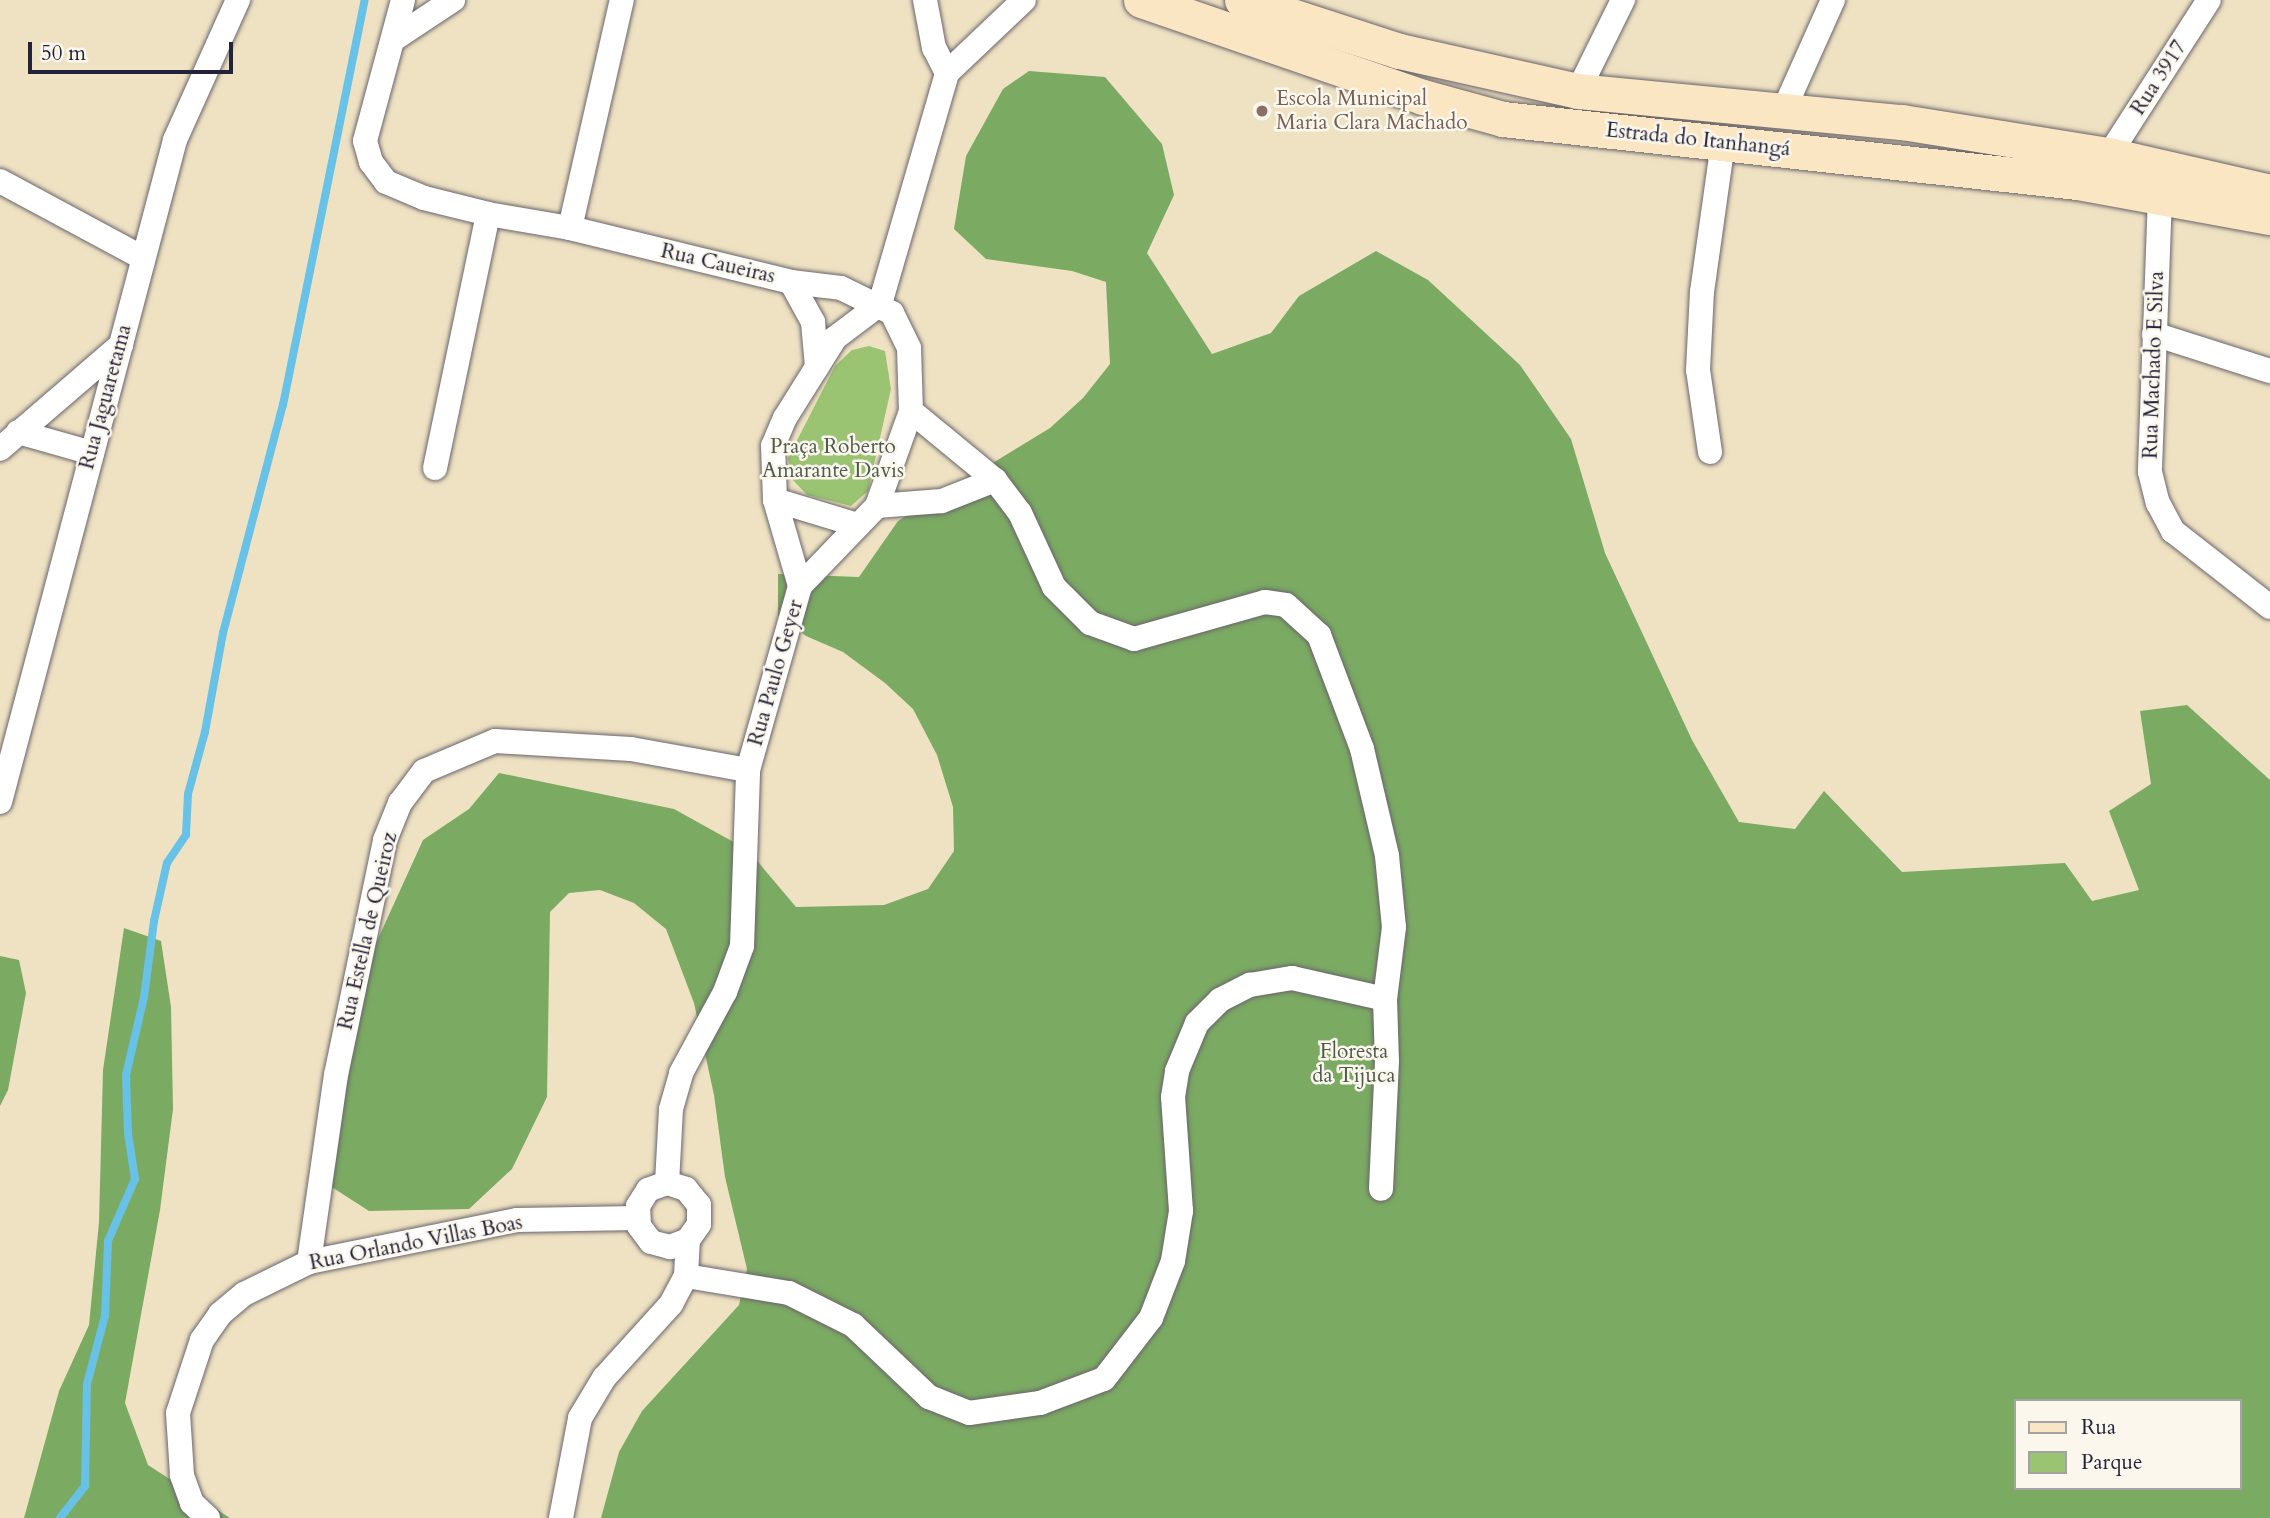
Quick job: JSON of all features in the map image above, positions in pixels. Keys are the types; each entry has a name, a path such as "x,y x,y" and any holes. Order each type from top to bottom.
{"main road":[{"name":"Estrada do Itanhangá","path":"1141,0 1423,97 1503,119 2077,182 2270,217"},
{"name":"Estrada do Itanhangá","path":"1242,0 1293,8 1399,51 1578,91 1782,114 1902,122 2109,155 2270,192"}],"street":[{"name":"Rua Jaguaretama","path":"0,802 121,345 141,257 175,140 238,0"},
{"name":"Rua Caueiras","path":"403,0 365,141 371,162 386,182 424,198 488,214 570,228 791,282 841,288 880,304 900,325 909,348 911,411 877,506 800,586"},
{"path":"394,38 453,0"},
{"path":"570,228 622,0"},
{"path":"925,0 934,48 947,73"},
{"path":"880,304 947,73 1024,0"},
{"path":"1578,91 1623,0"},
{"path":"1782,114 1833,0"},
{"name":"Rua 3917","path":"2109,155 2209,0"},
{"path":"1710,452 1698,370 1702,292 1723,143"},
{"path":"0,181 141,257"},
{"name":"Rua Machado E Silva","path":"2160,196 2150,472 2158,503 2173,531 2270,607"},
{"path":"435,468 488,214"},
{"path":"791,282 813,322 817,367"},
{"name":"Rua Paulo Geyer","path":"667,1184 671,1110 681,1073 725,992 742,946 748,769 800,586 775,500 773,446 835,338 880,304"},
{"path":"2154,334 2270,371"},
{"path":"0,449 121,345"},
{"path":"911,411 995,480 1020,513 1054,587 1072,609 1112,634 1134,639 1265,602 1286,605 1319,635 1362,749 1388,856 1394,927 1385,999 1387,1061 1381,1189"},
{"path":"18,432 92,453"},
{"path":"877,506 942,501 995,480"},
{"path":"775,500 858,525"},
{"name":"Rua Estella de Queiroz","path":"309,1262 336,1075 385,840 400,803 424,771 495,741 631,749 748,769"},
{"path":"686,1276 789,1293 853,1325 929,1397 969,1413 1040,1403 1104,1379 1151,1318 1173,1261 1181,1211 1173,1097 1177,1071 1197,1023 1220,1000 1250,985 1292,978 1385,999"},
{"path":"561,1518 580,1418 604,1378 671,1304 686,1276 688,1240 699,1224 698,1205 686,1189 667,1184 649,1190 638,1206 638,1218 639,1226 651,1242 670,1247 688,1240"},
{"name":"Rua Orlando Villas Boas","path":"208,1518 192,1503 182,1475 178,1413 202,1340 220,1314 244,1294 309,1262 516,1220 638,1218"}],"green space":[{"name":"Floresta da Tijuca","path":"1029,71 1105,77 1162,144 1174,195 1147,253 1212,354 1271,333 1299,296 1376,251 1428,280 1520,365 1571,439 1605,553 1692,740 1739,822 1795,829 1824,791 1902,872 2065,863 2092,901 2139,890 2109,811 2151,784 2140,711 2187,705 2270,780 2270,1518 601,1518 619,1452 642,1411 739,1305 747,1269 725,1177 714,1095 694,1003 666,929 634,903 600,890 569,893 550,912 547,1097 512,1169 469,1209 369,1211 327,1184 351,998 423,840 469,809 499,773 674,809 748,850 796,907 884,905 928,889 954,851 953,807 937,755 913,709 885,683 843,652 806,636 778,615 778,574 859,577 898,521 1050,428 1083,398 1110,364 1106,282 1072,271 986,259 954,229 966,156 1003,89"},
{"name":"Praça Roberto Amarante Davis","path":"869,346 885,351 891,389 868,491 851,506 807,495 792,479 788,458 835,366 852,350"},
{"path":"124,928 161,941 171,1007 173,1109 160,1210 125,1403 148,1465 230,1518 24,1518 59,1391 89,1325 99,1222 103,1070"},
{"path":"0,956 19,960 26,993 8,1090 0,1106"}],"waterway":[{"path":"60,1518 85,1486 87,1384 105,1316 108,1241 135,1179 128,1133 126,1075 144,997 154,921 167,863 186,835 188,794 205,732 223,633 283,405 365,0"}],"place":[{"name":"Escola Municipal Maria Clara Machado","path":"1262,111"}]}
